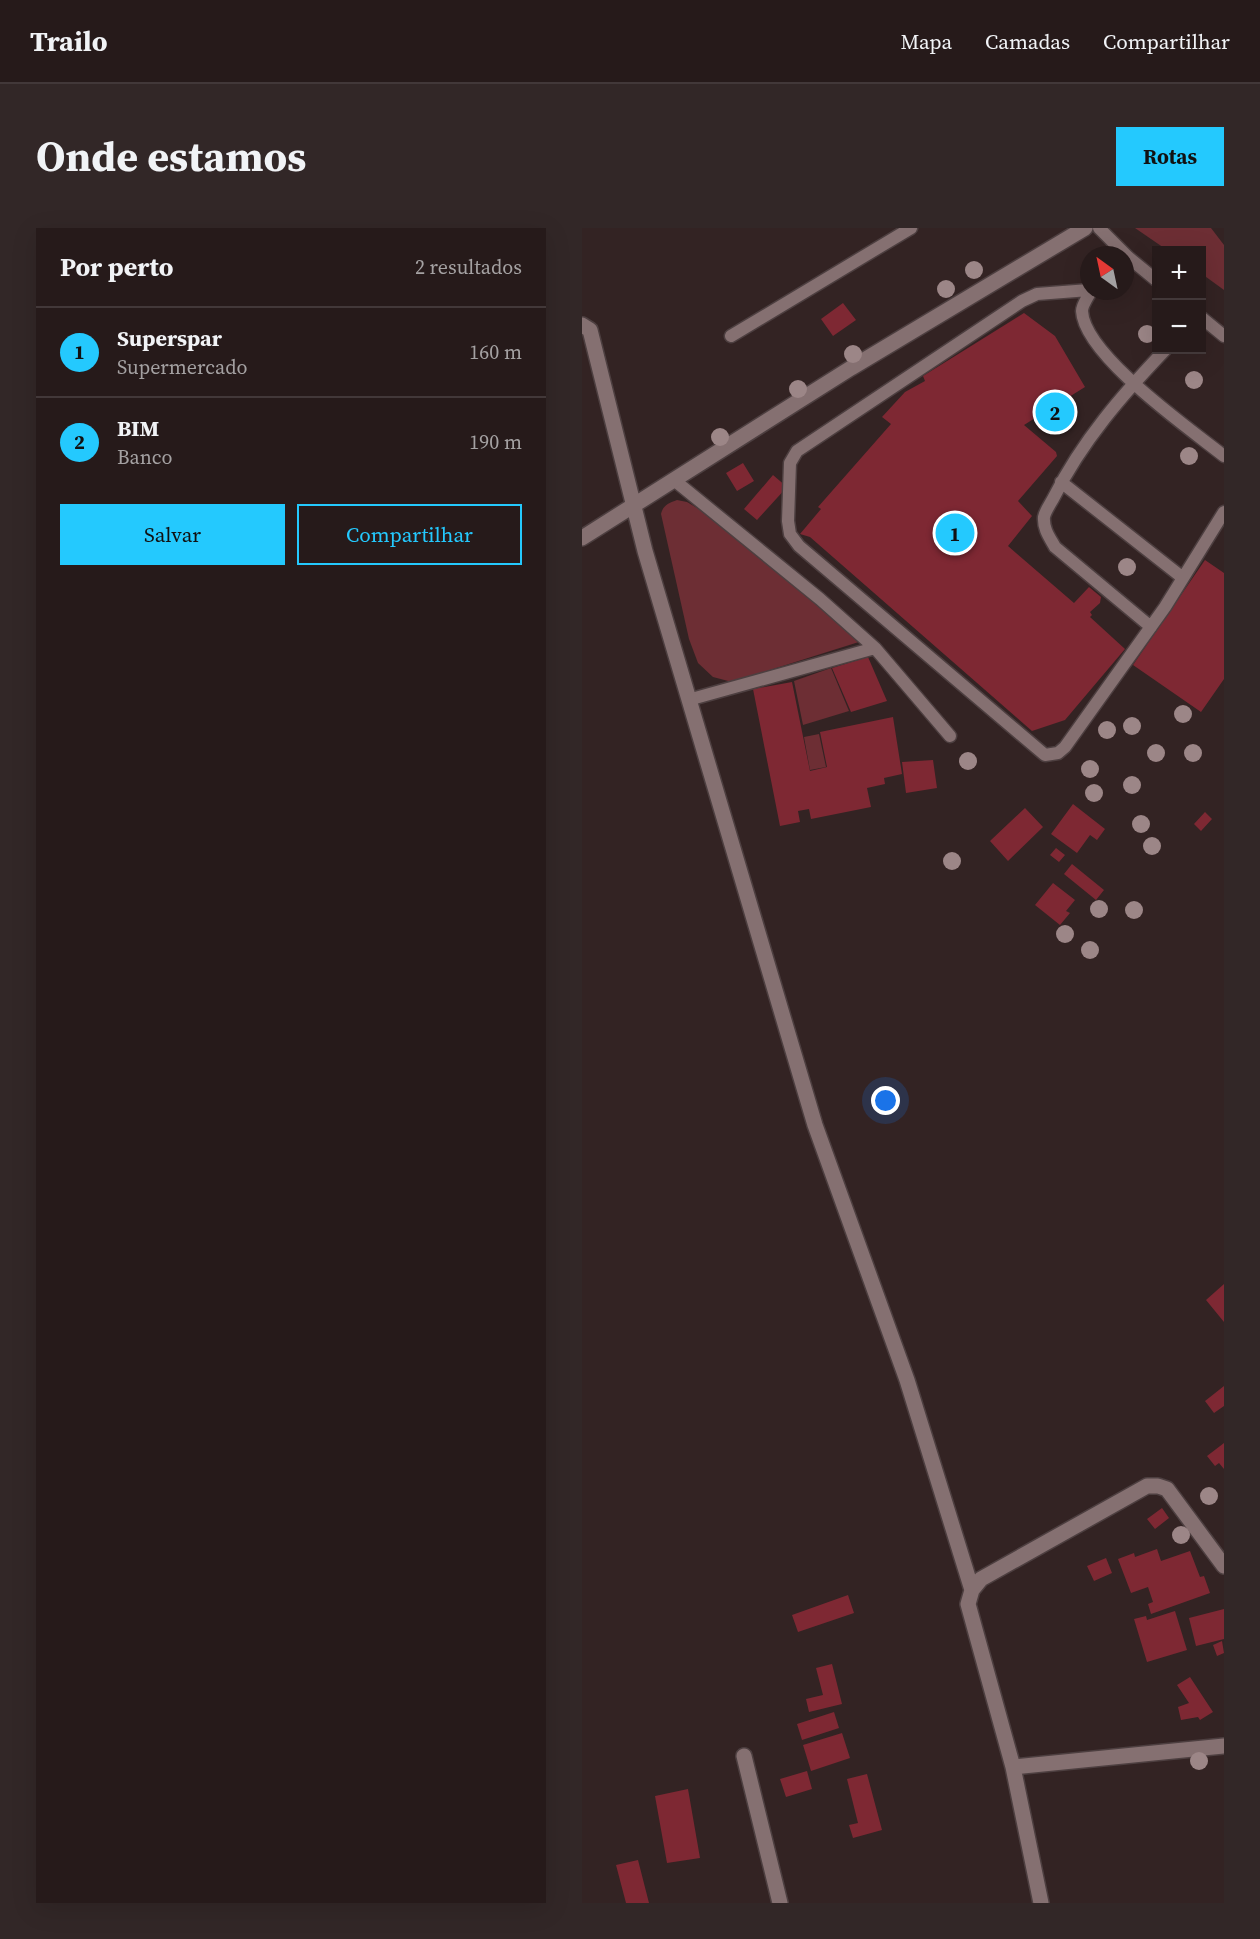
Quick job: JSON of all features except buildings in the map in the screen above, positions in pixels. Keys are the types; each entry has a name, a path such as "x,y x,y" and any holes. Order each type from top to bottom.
{"street":[{"path":"582,538 851,368 1085,228"},
{"path":"582,325 590,330 633,506 688,700 815,1125 907,1380 972,1590"},
{"path":"1041,1903 1013,1767 968,1604 972,1590 981,1579 1147,1486 1167,1489 1224,1566"},
{"path":"1013,1767 1224,1746"},
{"path":"744,1756 780,1903"}],"lane":[{"path":"731,336 910,228"},
{"path":"1099,228 1115,246"},
{"path":"1134,264 1152,277"},
{"path":"1080,291 1037,294 1022,301 797,451 790,463 788,521 790,534 799,546 1045,755 1058,753 1065,747 1151,627 1224,512"},
{"path":"1086,300 1082,308 1084,323 1112,364 1224,456"},
{"path":"1206,321 1224,336"},
{"path":"1151,627 1055,547 1046,531 1044,517 1083,447 1133,383 1161,354"},
{"path":"674,480 820,599 875,648 950,736"},
{"path":"1062,482 1183,578"},
{"path":"688,700 875,648"}],"shaded area":[{"path":"1135,228 1211,228 1224,245 1224,290 1206,277 1206,246 1161,246"},
{"path":"677,500 687,502 729,527 862,641 732,682 713,677 698,663 689,639 661,514 665,506"},
{"path":"831,668 849,711 803,725 794,681"},
{"path":"819,734 826,767 810,770 804,737"}],"place":[{"name":"BIM","path":"1055,412"},
{"name":"Superspar","path":"955,533"}]}
